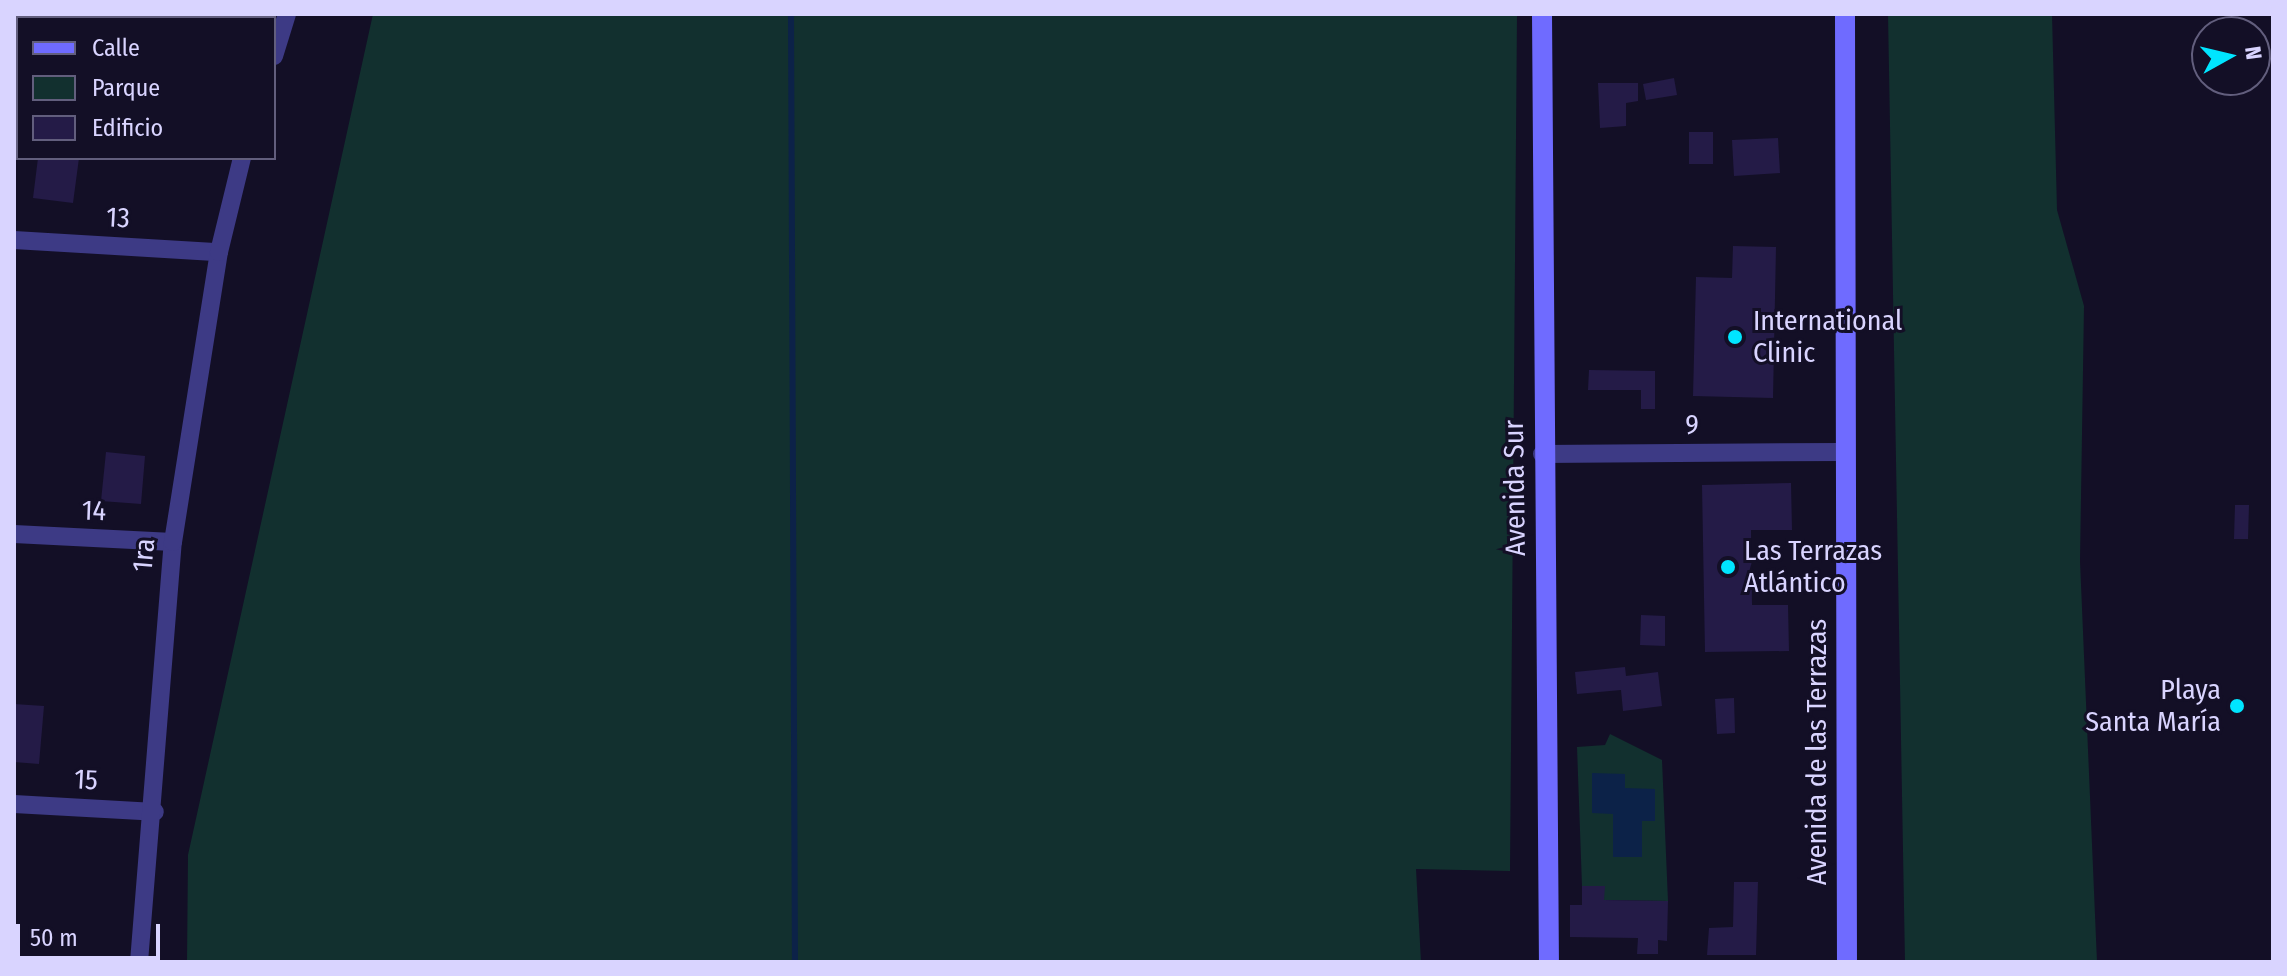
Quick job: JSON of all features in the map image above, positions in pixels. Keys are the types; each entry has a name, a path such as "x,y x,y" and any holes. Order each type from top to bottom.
{"street":[{"path":"276,50 287,14"},
{"name":"Avenida Sur","path":"1542,14 1542,454 1549,962"},
{"name":"Avenida de las Terrazas","path":"1845,14 1843,452 1847,962"},
{"name":"1ra","path":"139,962 155,812 173,542 219,252 242,160"},
{"name":"13","path":"14,240 219,252"},
{"name":"9","path":"1542,454 1843,452"},
{"name":"14","path":"14,534 173,542"},
{"name":"15","path":"14,804 155,812"}],"green space":[{"path":"373,14 1517,14 1510,871 1416,869 1421,962 187,962 188,855"},
{"path":"1888,14 2052,14 2057,210 2084,306 2080,561 2097,962 1905,962"},
{"path":"1610,734 1662,760 1668,901 1604,900 1604,887 1582,886 1577,747 1605,745"}],"water":[{"path":"1592,773 1625,774 1625,788 1655,789 1655,821 1642,821 1642,857 1613,857 1613,814 1592,813"}],"building":[{"path":"1674,78 1677,95 1646,100 1643,84"},
{"path":"1598,83 1638,83 1638,101 1626,103 1626,126 1600,128"},
{"path":"1689,132 1713,132 1713,164 1689,164"},
{"path":"1778,138 1780,173 1734,176 1732,140"},
{"path":"38,160 79,160 73,203 33,198"},
{"name":"International Clinic","path":"1733,246 1776,247 1773,398 1693,396 1696,277 1732,278"},
{"path":"1589,370 1655,371 1655,409 1641,409 1641,390 1588,390"},
{"path":"106,452 145,456 141,504 101,501"},
{"name":"Las Terrazas Atlántico","path":"1791,483 1792,530 1751,530 1752,605 1788,605 1789,651 1705,652 1702,485"},
{"path":"2235,505 2249,505 2248,539 2234,539"},
{"path":"1641,615 1665,616 1665,646 1640,645"},
{"path":"1625,667 1626,676 1658,672 1662,706 1623,711 1621,690 1577,694 1575,672"},
{"path":"1734,698 1735,733 1717,734 1715,699"},
{"path":"14,704 44,706 39,764 14,762"},
{"path":"1734,882 1758,882 1756,955 1707,955 1709,928 1733,927"},
{"path":"1582,886 1605,886 1604,900 1668,901 1667,941 1658,940 1658,954 1637,954 1638,938 1570,937 1570,905 1582,905"}],"waterway":[{"path":"791,14 795,962"}],"place":[{"name":"International Clinic","path":"1735,337"},
{"name":"Las Terrazas Atlántico","path":"1728,567"},
{"name":"Playa Santa María","path":"2237,706"}]}
